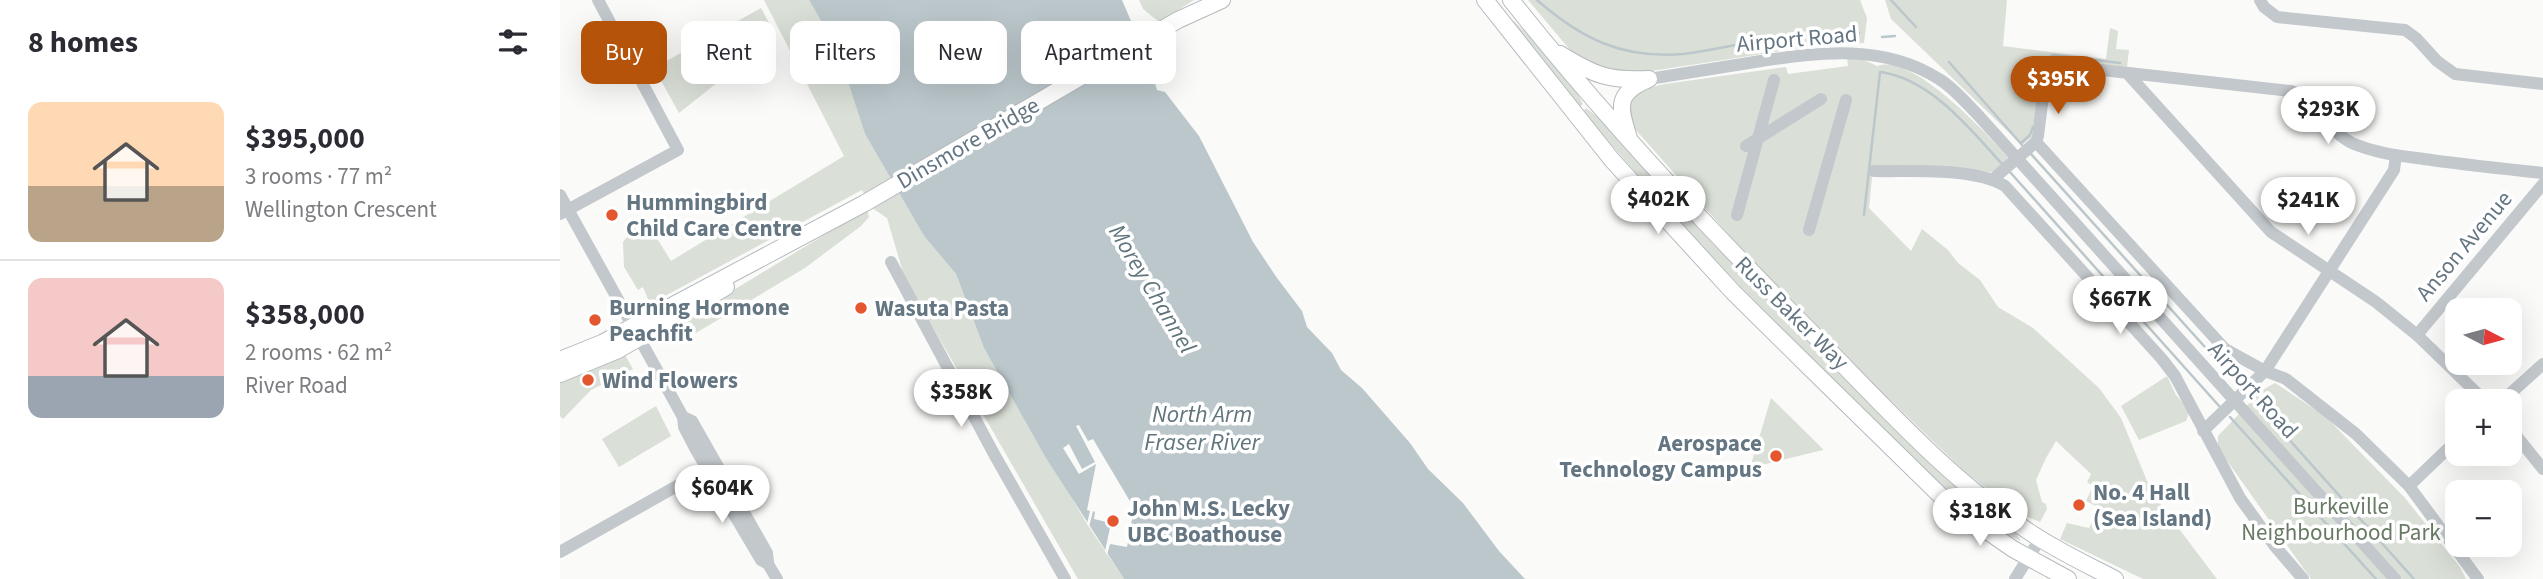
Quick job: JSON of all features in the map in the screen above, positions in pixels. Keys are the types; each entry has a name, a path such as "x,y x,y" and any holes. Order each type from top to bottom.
{"main road":[{"path":"1176,21 1202,0"},
{"path":"1176,21 1222,0"},
{"name":"Russ Baker Way","path":"1485,0 1612,160 1733,292 1951,506 2028,558 2068,579"},
{"name":"Russ Baker Way","path":"1511,0 1630,143 1730,251 1920,442 1969,486 2040,539 2115,579"},
{"path":"1548,46 1601,76 1630,80 1649,79"},
{"path":"1630,143 1621,110 1622,101 1628,91 1649,79"},
{"name":"Dinsmore Bridge","path":"636,331 1068,84"},
{"path":"560,360 636,331"},
{"path":"560,374 612,353 636,331"}],"street":[{"path":"564,211 678,150 598,0"},
{"path":"2260,0 2264,7 2277,17 2404,30 2455,74 2543,84"},
{"name":"Airport Road","path":"1649,79 1824,53 1861,53 1891,58 1911,65 1947,84 2017,158 2395,579"},
{"path":"1993,179 2036,142 2046,72 2057,65 2291,91 2309,102 2323,121 2349,142 2375,152 2543,173"},
{"path":"2127,74 2271,232 2376,302 2417,335 2473,389"},
{"path":"1737,215 1774,80"},
{"path":"1746,146 1821,99"},
{"path":"1809,230 1846,100"},
{"path":"2036,142 2225,349 2286,379 2357,434 2409,486 2478,579"},
{"path":"2203,431 2266,371 2394,170 2396,155"},
{"path":"1874,171 1961,174 1993,179 2005,186 2144,337 2175,376 2240,498 2303,579"},
{"name":"Anson Avenue","path":"2417,335 2543,184"},
{"path":"560,195 564,211 636,331 683,417 684,427 707,469 761,559 768,564 777,579"},
{"path":"891,262 1065,579"},
{"path":"2515,389 2543,364"},
{"path":"683,417 692,421 714,457 767,553 768,564"},
{"path":"2522,443 2543,469"},
{"path":"2409,486 2445,452"},
{"path":"560,552 707,469"},
{"path":"2015,579 2040,539"}],"green space":[{"path":"764,0 809,0 821,21 790,21 790,51"},
{"path":"1139,0 1194,0 1161,21 1143,9"},
{"path":"1528,0 1860,0 1867,18 1864,43 1820,45 1632,74 1609,73 1576,57"},
{"path":"1885,0 2007,0 2003,46 2106,59 2110,28 2118,31 2116,49 2129,50 2127,67 2055,59 2043,68 2031,138 2022,145 1891,19"},
{"path":"761,8 768,21 738,21"},
{"path":"1514,21 1569,81 1583,104 1579,108 1512,23"},
{"path":"681,53 681,84 716,84 679,113 663,84 667,84 667,61"},
{"path":"1847,58 1864,60 1877,66 1892,65 1928,82 1966,114 2008,157 2001,166 1984,174 1873,168 1869,208 1911,251 1922,229 1980,280 1998,307 2033,328 2099,388 2121,418 2152,493 2217,579 2143,579 2060,539 2067,523 2089,528 2100,508 2086,501 2093,486 2087,482 2091,474 2056,441 2036,480 2042,502 2047,509 2040,522 2018,513 1964,471 1860,371 1753,262 1635,129 1630,120 1627,101 1638,90 1786,67 1788,74 1848,66"},
{"path":"807,84 849,84 865,134 924,236 956,274 984,348 1087,524 1124,579 1078,579 905,279 887,218 872,208 862,190 650,304 643,287 638,290 624,267 623,242 634,228 648,224 671,261 844,156"},
{"path":"1586,108 1602,120 1710,241 1786,318 1945,475 2014,531 2021,541 1970,510 1931,477 1737,283 1662,203 1583,112"},
{"path":"867,209 869,217 861,226 805,268 679,343 658,336"},
{"path":"625,355 633,369 591,390 563,419 560,416 560,380"},
{"path":"2167,376 2176,395 2190,411 2186,421 2139,440 2121,406"},
{"name":"Burkeville Neighbourhood Park","path":"2275,383 2325,416 2405,498 2445,548 2445,557 2452,557 2466,579 2311,579 2218,448 2218,436 2261,391"},
{"path":"1771,398 1823,449 1823,450 1750,468"},
{"path":"656,406 671,436 619,467 602,439"}],"water":[{"name":"North Arm Fraser River","path":"809,0 1122,0 1131,21 1021,21 1021,84 1155,84 1157,90 1165,92 1199,136 1253,242 1302,311 1307,327 1332,353 1341,370 1362,388 1410,443 1428,469 1463,503 1499,551 1525,579 1124,579 1046,458 984,348 956,274 924,236 865,134 849,84 900,84 900,21 821,21"}],"pier":[{"path":"1079,425 1088,441 1093,439 1134,508 1127,547 1110,544 1107,555 1105,551 1111,523 1094,519 1093,511 1089,527 1087,524 1096,464 1079,474 1063,448 1069,444 1082,469 1095,462 1076,426"}],"waterway":[{"path":"1537,0 1587,36 1604,44 1641,53 1683,54 1762,41"},
{"path":"1891,0 1916,27"},
{"path":"1782,37 1859,33"},
{"path":"1882,37 1895,36"},
{"path":"2041,70 2044,61 2053,55 2120,63"},
{"path":"1949,62 2022,145"},
{"path":"1864,215 1880,72 1898,76 1932,95 1963,122 2002,164"},
{"path":"2021,143 2030,135 2033,127"},
{"path":"2030,153 2241,387"},
{"path":"2009,171 2220,407"},
{"path":"2251,397 2414,579"},
{"path":"2230,417 2376,579"}],"place":[{"name":"Hummingbird Child Care Centre","path":"612,215"},
{"name":"Wasuta Pasta","path":"861,308"},
{"name":"Burning Hormone Peachfit","path":"595,320"},
{"name":"Wind Flowers","path":"588,380"},
{"name":"Aerospace Technology Campus","path":"1776,456"},
{"name":"No. 4 Hall (Sea Island)","path":"2079,505"},
{"name":"John M.S. Lecky UBC Boathouse","path":"1113,521"}],"water label":[{"name":"Morey Channel","path":"1152,289"}]}
